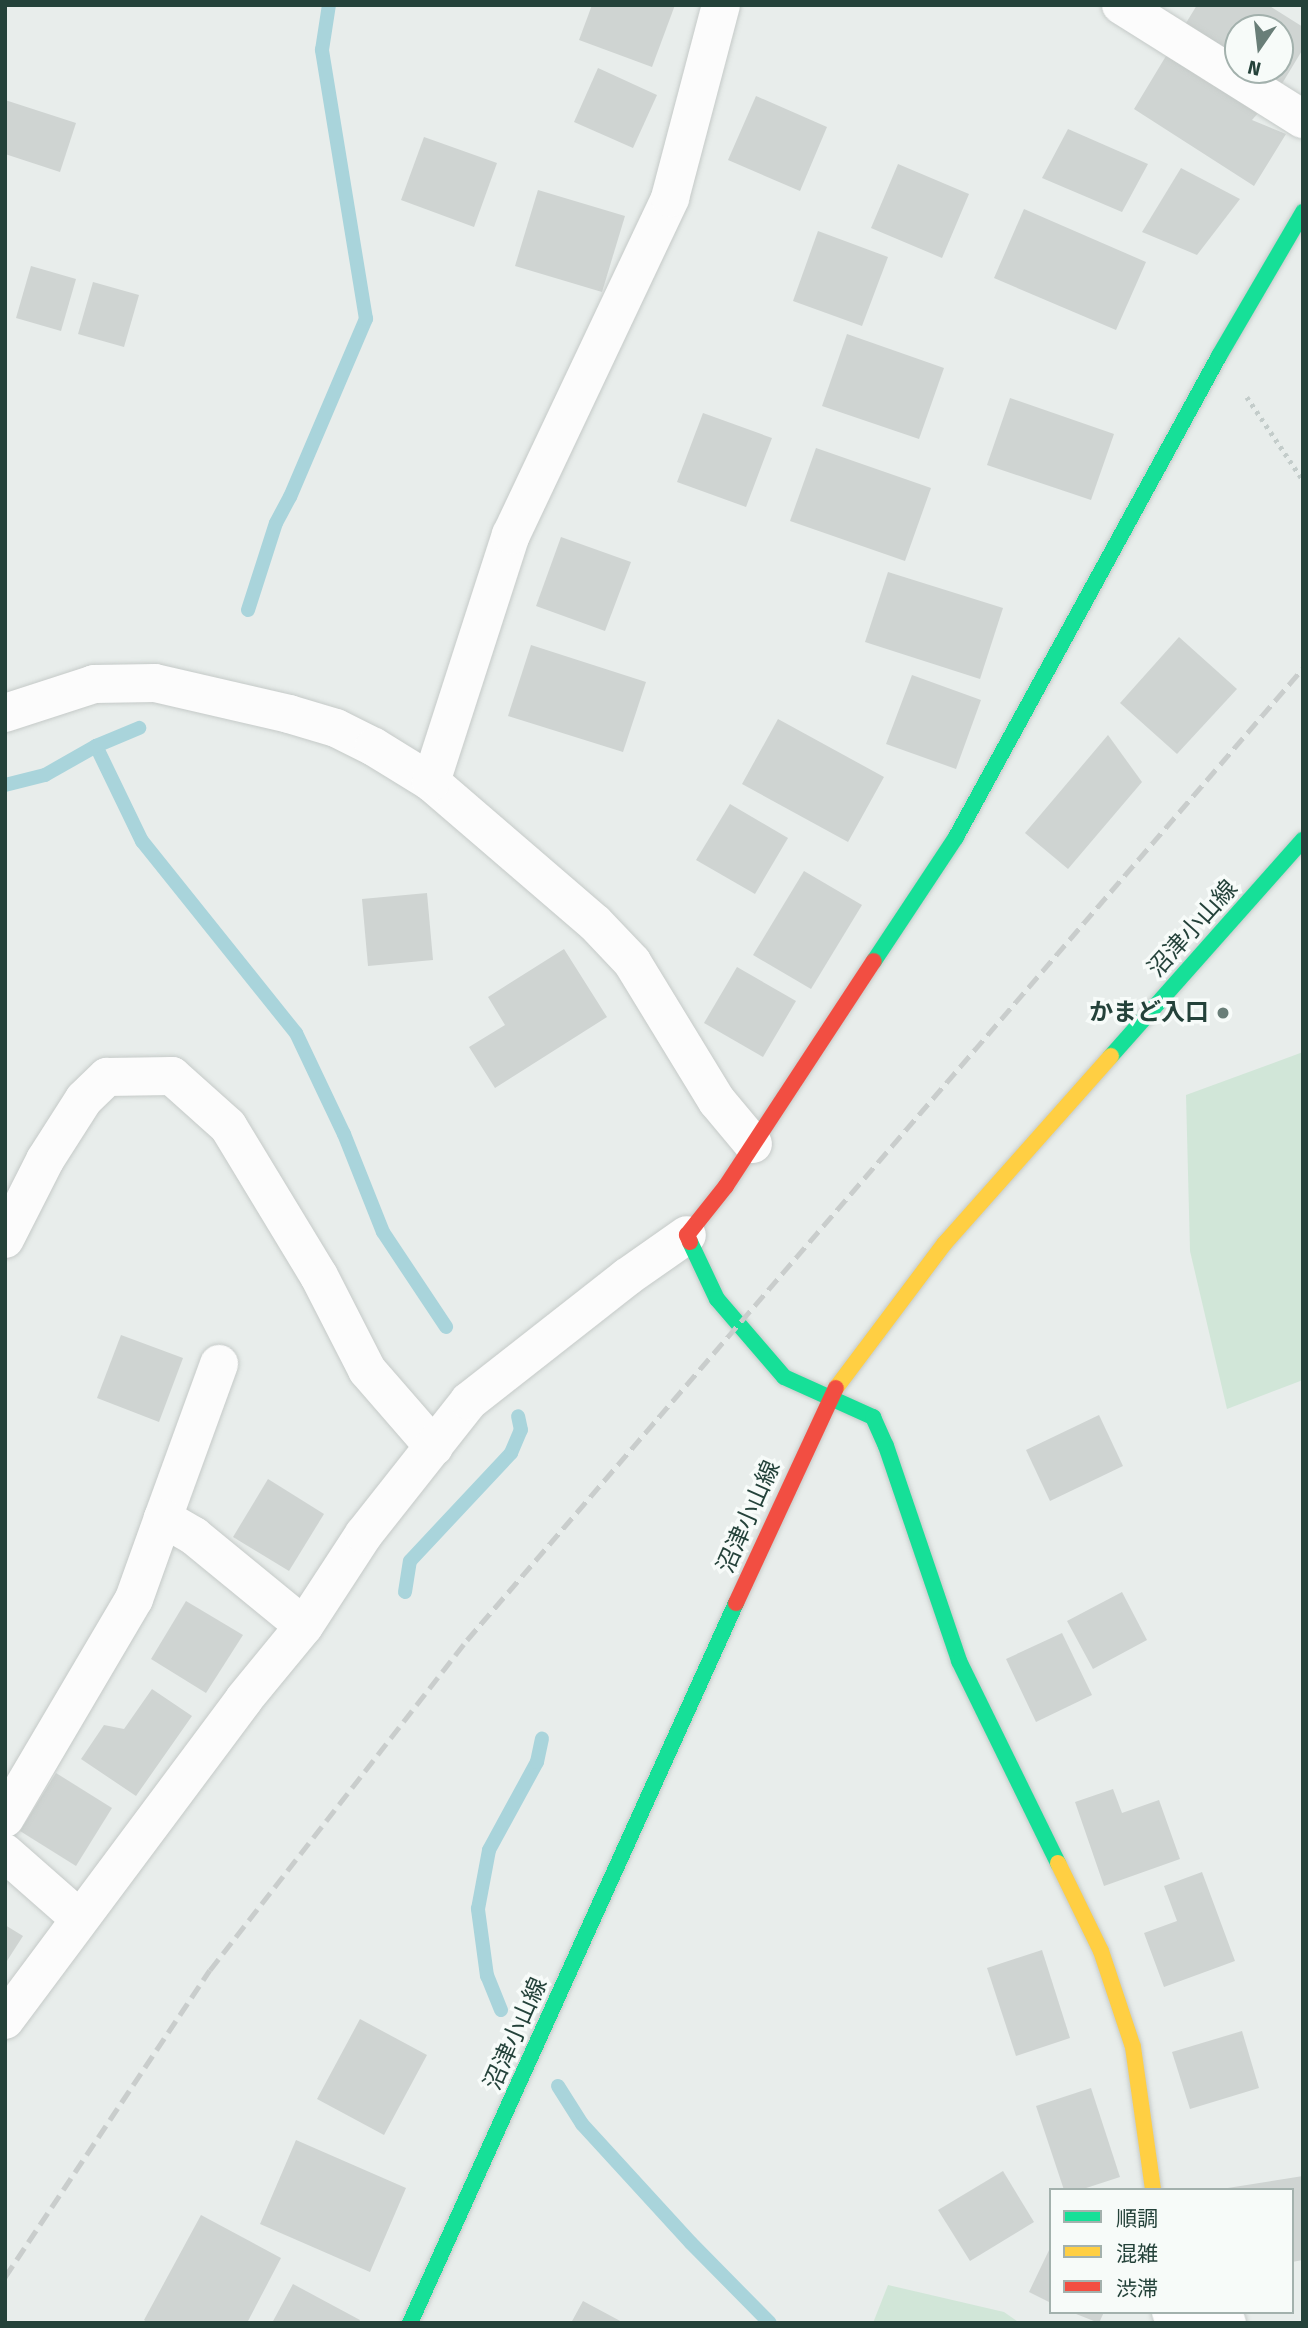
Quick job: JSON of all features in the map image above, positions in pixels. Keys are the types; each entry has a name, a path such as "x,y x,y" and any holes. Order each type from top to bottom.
{"street":[{"path":"432,782 511,535 670,198 721,5"},
{"path":"1121,5 1303,119"},
{"path":"5,2020 244,1699 304,1626 364,1535 470,1401 627,1276 687,1235 726,1186 956,837 1219,356 1303,212"},
{"path":"5,713 94,684 155,683 336,728 432,782 595,923 632,961 717,1101 753,1144"},
{"name":"沼津小山線","path":"410,2323 828,1397 946,1243 1303,840"},
{"path":"5,1239 45,1160 84,1099 107,1077 172,1076 228,1126 319,1276 367,1370 434,1447"},
{"path":"687,1235 717,1299 784,1377 873,1417 886,1446 959,1661 1101,1951 1133,2047 1153,2188"},
{"path":"5,1818 134,1599 219,1364"},
{"path":"163,1518 194,1536 304,1626"},
{"path":"5,1853 79,1918"},
{"path":"1181,2314 1227,2323"}],"path":[{"path":"1219,356 1303,480"}],"green space":[{"path":"1303,1052 1303,1380 1227,1409 1190,1251 1186,1095"},
{"path":"888,2285 1004,2312 1020,2323 873,2323"}],"building":[{"path":"592,5 675,5 652,67 579,40"},
{"path":"1197,5 1268,5 1282,14 1224,14 1224,53 1183,28"},
{"path":"1294,21 1303,27 1303,49 1294,64"},
{"path":"1166,56 1259,112 1252,120 1286,134 1254,186 1134,109"},
{"path":"598,68 657,95 633,148 574,122"},
{"path":"756,96 827,127 800,191 728,160"},
{"path":"5,100 76,123 60,172 5,154"},
{"path":"1068,129 1148,164 1122,212 1042,178"},
{"path":"424,137 497,163 474,227 401,200"},
{"path":"898,164 969,194 942,258 871,228"},
{"path":"1181,168 1240,199 1197,255 1142,232"},
{"path":"538,190 625,216 602,292 515,266"},
{"path":"1024,209 1146,262 1116,330 994,278"},
{"path":"818,231 888,257 862,326 793,301"},
{"path":"31,266 76,279 61,331 16,318"},
{"path":"93,282 139,295 124,347 78,334"},
{"path":"847,334 944,368 919,439 822,406"},
{"path":"1010,398 1114,434 1091,500 987,465"},
{"path":"703,413 772,438 746,507 677,482"},
{"path":"816,448 931,488 905,561 790,521"},
{"path":"561,537 631,562 605,631 536,606"},
{"path":"888,572 1003,608 980,679 865,642"},
{"path":"1179,637 1237,689 1177,754 1120,703"},
{"path":"531,645 646,682 623,752 508,716"},
{"path":"912,675 981,700 956,769 886,744"},
{"path":"778,719 884,777 848,842 742,784"},
{"path":"1108,735 1142,782 1068,869 1025,833"},
{"path":"730,804 788,838 755,894 696,860"},
{"path":"804,871 862,905 811,989 753,955"},
{"path":"427,893 433,960 368,966 362,899"},
{"path":"564,949 607,1017 495,1088 469,1047 505,1025 488,997"},
{"path":"737,967 796,1001 763,1057 704,1023"},
{"path":"121,1335 183,1358 159,1422 97,1398"},
{"path":"1099,1415 1123,1466 1050,1501 1026,1450"},
{"path":"268,1479 324,1514 289,1571 233,1537"},
{"path":"1122,1592 1147,1640 1093,1669 1067,1621"},
{"path":"186,1601 243,1635 206,1693 151,1659"},
{"path":"1062,1633 1092,1695 1036,1722 1006,1659"},
{"path":"152,1689 192,1716 136,1796 81,1759 104,1725 124,1729"},
{"path":"56,1773 112,1808 76,1866 20,1831"},
{"path":"1113,1789 1122,1813 1159,1800 1180,1859 1104,1886 1075,1802"},
{"path":"1202,1872 1235,1961 1164,1987 1144,1933 1177,1921 1164,1886"},
{"path":"5,1925 23,1936 5,1964"},
{"path":"1042,1950 1070,2038 1016,2056 987,1968"},
{"path":"360,2019 427,2055 384,2135 317,2099"},
{"path":"1242,2031 1259,2088 1190,2109 1172,2052"},
{"path":"1091,2088 1120,2177 1086,2188 1063,2188 1036,2106"},
{"path":"296,2140 406,2188 370,2272 260,2224"},
{"path":"1003,2171 1034,2222 970,2261 938,2210"},
{"path":"1303,2176 1303,2260 1294,2262 1294,2188 1228,2188"},
{"path":"201,2215 281,2258 247,2323 148,2323 144,2320"},
{"path":"1049,2250 1049,2302 1029,2292"},
{"path":"293,2284 360,2320 359,2323 272,2323"},
{"path":"583,2301 624,2323 571,2323"},
{"path":"1076,2314 1103,2314 1099,2323"}],"waterway":[{"path":"248,610 276,523 290,497 366,319 322,50 329,5"},
{"path":"5,785 45,775 96,746 139,728"},
{"path":"96,746 142,841 296,1033 344,1134 383,1232 446,1327"},
{"path":"405,1592 410,1561 511,1453 521,1430 518,1416"},
{"path":"501,2010 487,1976 478,1909 489,1850 537,1762 542,1739"},
{"path":"558,2086 582,2124 691,2243 770,2323"}],"railway":[{"path":"5,2277 210,1970 467,1640 1303,668"}],"traffic: fast":[{"path":"874,961 956,837 1219,356 1303,212"},
{"path":"1111,1056 1303,840"},
{"path":"690,1242 717,1299 784,1377 873,1417 886,1446 959,1661 1058,1863"},
{"path":"410,2323 736,1603"}],"traffic: slow":[{"path":"836,1388 945,1243 1111,1056"},
{"path":"1058,1863 1101,1951 1133,2047 1153,2188"}],"traffic: jam":[{"path":"690,1242 687,1235 726,1186 874,961"},
{"path":"736,1603 836,1388"}],"place":[{"name":"かまど入口","path":"1223,1013"}]}
